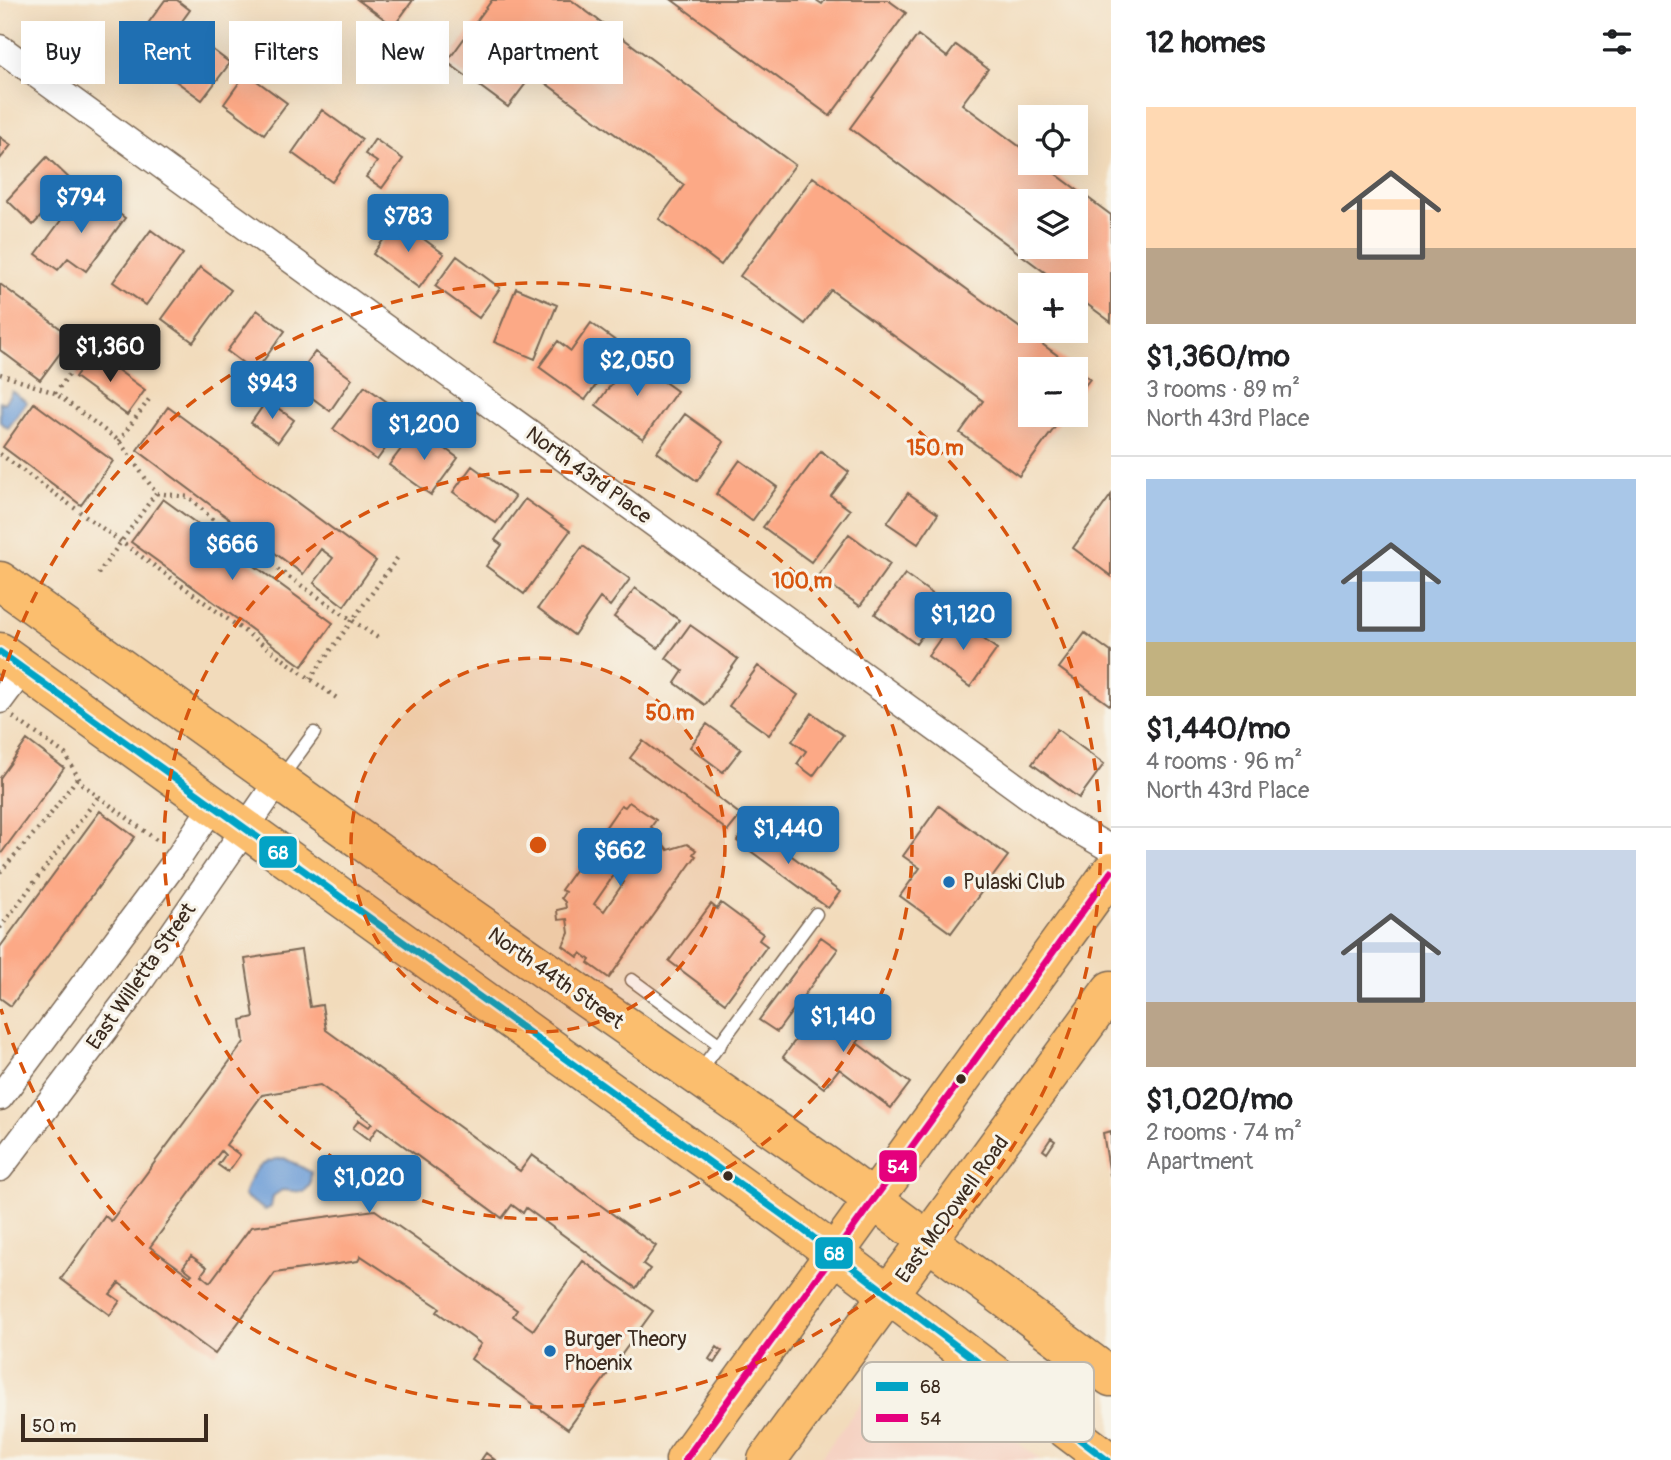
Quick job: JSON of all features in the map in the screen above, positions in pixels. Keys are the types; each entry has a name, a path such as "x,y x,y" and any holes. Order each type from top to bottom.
{"main road":[{"name":"North 44th Street","path":"0,581 278,781 874,1201 1091,1362"},
{"path":"11,660 835,1255 976,1362"},
{"path":"685,1460 1111,872"},
{"name":"East McDowell Road","path":"767,1460 1111,990"},
{"name":"North 44th Street","path":"1094,1364 1111,1377"},
{"path":"1083,1442 1107,1460"}],"street":[{"name":"North 43rd Place","path":"0,48 1066,823 1111,849"},
{"path":"5,708 11,660"},
{"name":"East Willetta Street","path":"0,1168 125,1003 278,781"},
{"path":"0,1097 179,857 212,807"}],"lane":[{"path":"278,781 314,733"},
{"path":"696,1075 816,914"},
{"path":"632,981 720,1045"}],"path":[{"path":"55,393 89,349 99,356"},
{"path":"0,374 55,393 119,441 156,493 189,497 232,538 381,640"},
{"path":"119,441 150,398"},
{"path":"0,454 338,699"},
{"path":"98,574 156,493"},
{"path":"310,679 398,557"},
{"path":"5,708 65,754 78,777 97,797 179,857"},
{"path":"0,872 47,819 78,777"},
{"path":"0,928 97,797"}],"shaded area":[{"path":"862,1401 862,1442 1017,1442 1041,1460 819,1460"}],"water":[{"path":"12,391 27,402 8,428 0,422 0,401 4,403"},
{"path":"284,1158 311,1172 310,1185 304,1192 282,1190 273,1196 271,1207 265,1210 244,1196 246,1188 253,1174 262,1165"}],"building":[{"path":"165,0 177,0 190,10 182,21 150,21"},
{"path":"358,0 413,0 398,21 387,21"},
{"path":"492,0 571,0 600,21 477,21"},
{"path":"672,0 816,0 822,4 825,0 888,0 906,13 830,116"},
{"path":"918,35 947,57 956,45 988,69 962,104 1018,145 1018,175 1057,175 1076,189 1018,189 1018,252 850,128"},
{"path":"623,38 795,165 721,265 659,219 684,185 547,84 623,84"},
{"path":"463,40 463,74 449,63 449,59"},
{"path":"215,52 229,64 215,83"},
{"path":"180,84 214,84 202,100"},
{"path":"238,84 261,84 287,103 264,134 224,104"},
{"path":"477,84 525,84 508,107"},
{"path":"322,110 362,139 332,182 292,153"},
{"path":"0,137 11,145 0,159"},
{"path":"375,139 403,159 382,188 366,177 377,162 365,154"},
{"path":"47,157 73,182 33,225 7,200"},
{"path":"813,177 1018,326 1018,343 1041,343 1060,357 1018,357 1018,427 1055,427 1019,476 960,433 983,401 831,290 805,324 740,276"},
{"path":"93,195 125,218 86,271 68,258 58,270 36,254 70,208 79,214"},
{"path":"1088,198 1111,215 1111,322 1088,305 1088,273 1046,273 1027,259 1088,259"},
{"path":"398,220 444,254 419,288 373,254"},
{"path":"151,230 183,254 146,305 113,282"},
{"path":"457,256 500,288 479,318 435,286"},
{"path":"200,267 231,290 193,342 162,319"},
{"path":"0,284 72,337 40,380 0,350"},
{"path":"516,288 557,305 535,359 494,342"},
{"path":"257,310 285,331 255,372 227,351"},
{"path":"591,323 624,347 585,400 539,367 558,341 571,351"},
{"path":"93,352 145,390 127,415 75,377"},
{"path":"315,352 352,379 330,411 292,383"},
{"path":"631,358 677,391 643,439 596,405"},
{"path":"365,386 408,417 377,460 333,429"},
{"path":"267,400 294,420 278,442 251,423"},
{"path":"34,403 113,461 81,505 3,447"},
{"path":"168,407 376,561 344,606 314,583 333,558 321,549 303,574 137,450"},
{"path":"685,414 724,442 697,481 657,452"},
{"path":"417,428 458,458 431,495 389,465"},
{"path":"821,451 849,472 831,496 850,510 811,562 763,527"},
{"path":"740,460 777,487 752,521 716,494"},
{"path":"472,466 515,497 496,523 453,492"},
{"path":"908,493 938,514 918,544 887,523"},
{"path":"1111,495 1111,576 1073,548"},
{"path":"163,499 333,623 302,666 131,542"},
{"path":"525,499 570,531 524,594 486,566 502,545 495,540"},
{"path":"849,534 890,564 860,606 818,576"},
{"path":"583,546 630,579 610,606 600,598 574,635 538,608"},
{"path":"905,574 945,603 916,644 875,614"},
{"path":"635,588 679,620 658,648 614,617"},
{"path":"955,618 997,649 970,687 928,656"},
{"path":"690,625 738,659 705,705 675,683 683,671 666,658"},
{"path":"1085,633 1111,652 1111,706 1059,668"},
{"path":"758,666 798,695 769,735 729,706"},
{"path":"812,713 843,735 813,776 797,764 806,751 792,741"},
{"path":"707,724 741,749 723,772 690,747"},
{"path":"1057,729 1104,764 1079,798 1032,764"},
{"path":"27,740 64,768 0,855 0,778"},
{"path":"643,741 741,815 728,831 630,758"},
{"path":"629,802 656,820 651,827 662,835 659,839 668,850 687,844 696,850 693,854 696,856 609,978 588,963 590,960 581,953 578,957 563,946 569,933 567,919 558,920 557,910 566,908 561,898 565,892 561,890 578,866 581,868 585,863 582,861 600,835 603,837 606,834 603,831 621,805 625,807","holes":["614,875 624,882 604,911 594,904"]},
{"name":"Pulaski Club","path":"939,806 1008,856 951,933 900,896 920,868 903,856"},
{"path":"100,811 135,837 11,1006 0,998 0,947"},
{"path":"749,824 840,892 828,908 737,841"},
{"path":"721,903 763,934 759,940 767,946 725,1003 669,961 711,904 717,909"},
{"path":"821,937 838,949 777,1032 759,1020"},
{"path":"301,950 310,1007 322,1005 326,1030 520,1171 532,1155 656,1246 643,1264 650,1269 636,1288 526,1208 523,1213 512,1205 502,1218 378,1127 369,1140 353,1128 359,1120 369,1127 372,1123 320,1085 262,1095 226,1145 240,1155 228,1172 218,1165 225,1155 221,1151 150,1247 190,1276 192,1274 183,1267 191,1256 207,1267 201,1275 210,1282 251,1227 375,1210 517,1310 513,1316 533,1330 583,1261 653,1311 568,1429 471,1359 481,1344 437,1312 440,1308 361,1256 358,1261 275,1273 215,1354 119,1283 110,1294 120,1301 110,1315 61,1279 105,1216 111,1221 244,1042 241,1020 254,1017 245,959"},
{"path":"827,997 869,1027 857,1043 910,1083 891,1108 839,1069 824,1088 783,1057"},
{"path":"1111,1131 1111,1175 1110,1175 1103,1133"},
{"path":"1051,1138 1055,1141 1047,1153 1043,1150"},
{"path":"358,1160 370,1165 375,1177 370,1189 358,1194 346,1189 341,1177 346,1165"},
{"path":"717,1347 722,1351 714,1363 709,1359"},
{"path":"486,1453 495,1460 481,1460"}],"transit line":[{"name":"68","path":"0,652 802,1229 978,1362"},
{"name":"54","path":"685,1460 1111,872"},
{"name":"68","path":"1083,1442 1107,1460"}],"place":[{"name":"Pulaski Club","path":"949,882"},
{"name":"Burger Theory Phoenix","path":"550,1351"}]}
